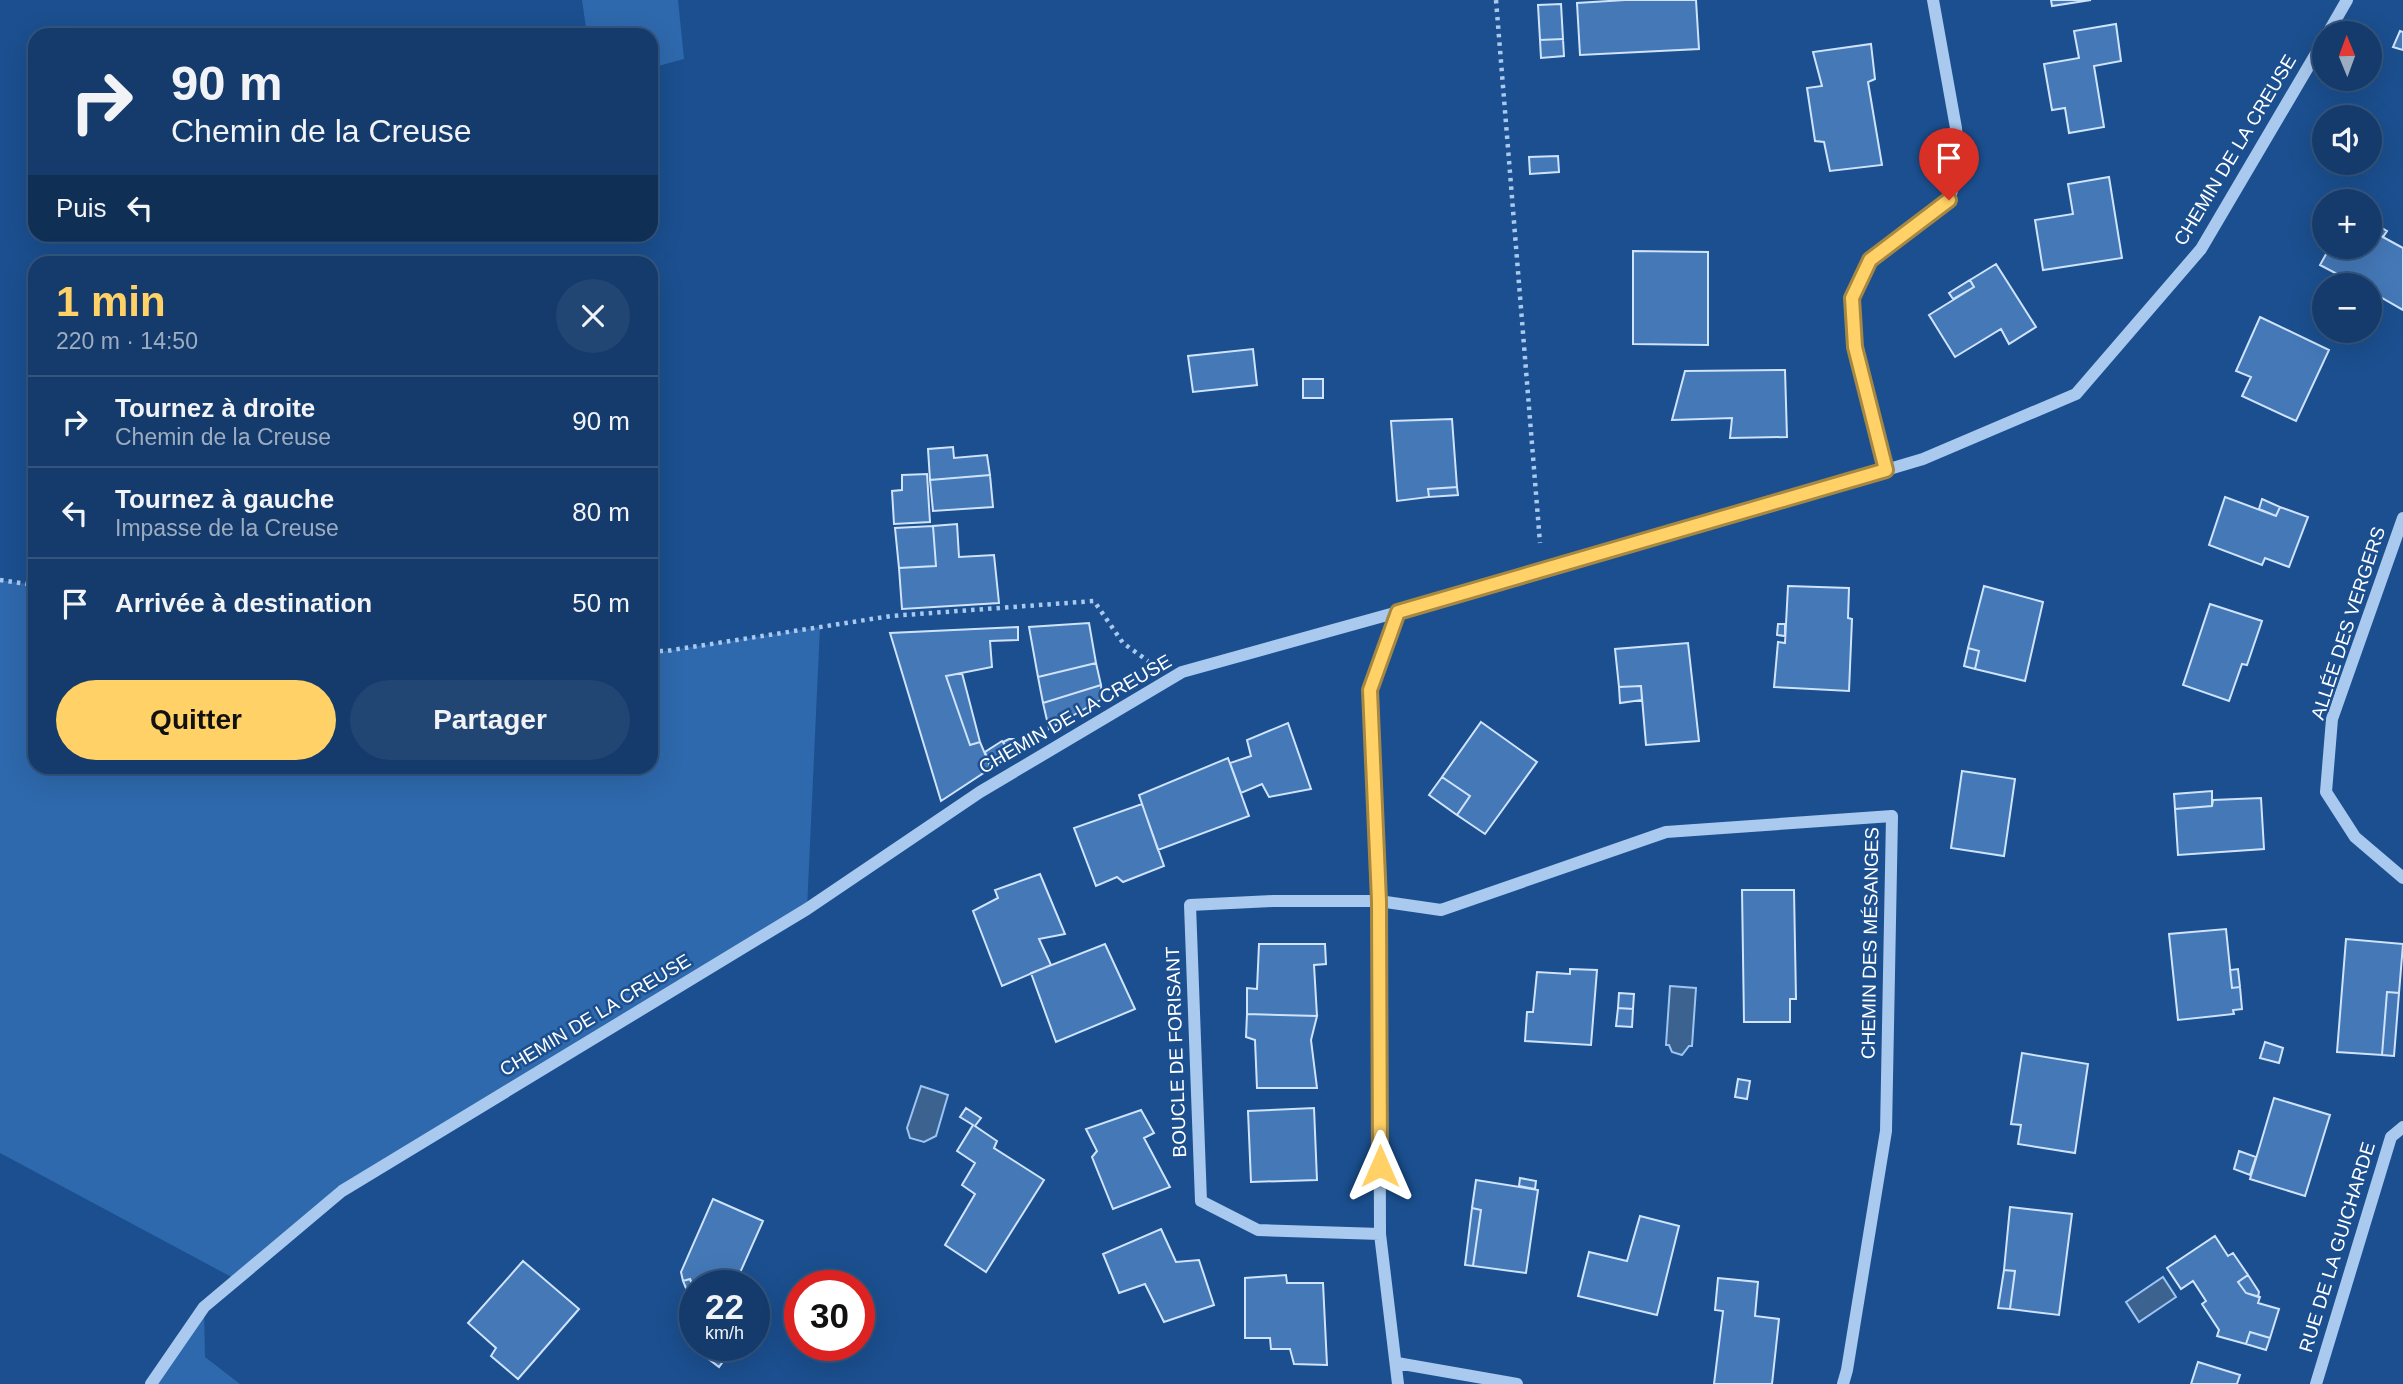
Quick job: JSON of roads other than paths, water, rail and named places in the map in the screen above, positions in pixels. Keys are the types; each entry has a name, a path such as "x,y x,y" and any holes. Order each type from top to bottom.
{"street":[{"path":"1886,470 1855,347 1852,298 1870,260 1949,200 1959,169 1956,128 1933,0"},
{"path":"2335,21 2347,0"},
{"name":"CHEMIN DE LA CREUSE","path":"151,1384 204,1307 342,1191 807,909 980,792 1182,672 1923,459 2076,394 2201,249 2312,60"},
{"name":"ALLÉE DES VERGERS","path":"2403,518 2332,719 2326,792 2355,837 2403,878"},
{"path":"1398,612 1370,690 1379,901 1380,1234 1398,1384"},
{"name":"CHEMIN DES MÉSANGES","path":"1379,901 1441,910 1666,832 1892,816 1886,1131 1850,1357 1843,1384"},
{"name":"BOUCLE DE FORISANT","path":"1379,901 1273,901 1190,905 1201,1201 1258,1230 1380,1234"},
{"name":"RUE DE LA GUICHARDE","path":"2316,1384 2390,1137 2403,1126"},
{"path":"1397,1363 1517,1384"}]}
